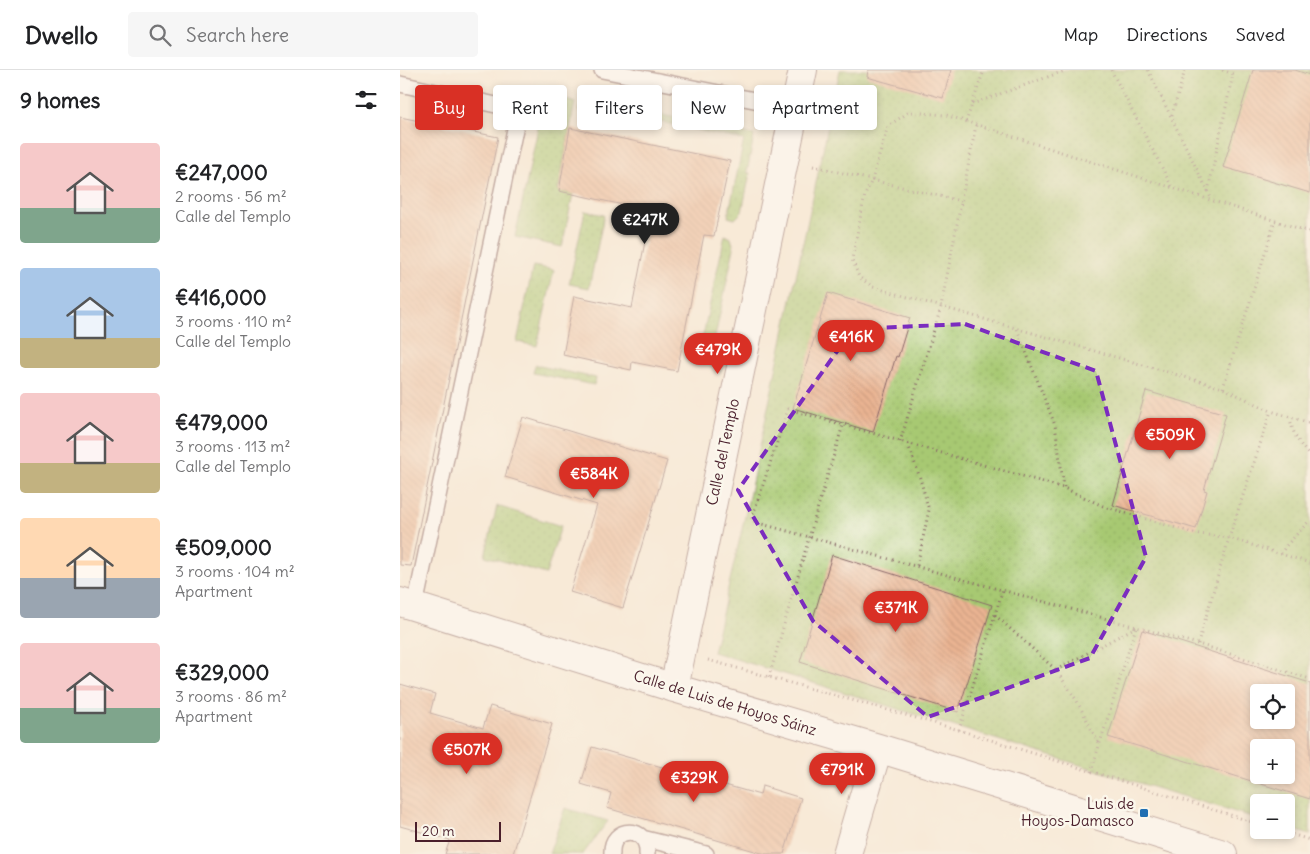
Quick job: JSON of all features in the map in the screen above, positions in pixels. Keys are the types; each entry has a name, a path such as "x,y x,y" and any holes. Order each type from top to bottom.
{"street":[{"name":"Calle del Templo","path":"800,85 803,70"},
{"name":"Calle del Templo","path":"674,688 790,130"},
{"name":"Calle de Luis de Hoyos Sáinz","path":"407,604 674,688 878,748 1223,854"},
{"path":"847,854 878,748"}],"lane":[{"path":"602,70 754,100"},
{"path":"400,84 519,110 407,604"},
{"path":"611,852 613,843 621,834 632,832 642,838 706,854"},
{"path":"642,838 646,843 646,854"}],"path":[{"path":"966,122 984,70"},
{"path":"972,104 1068,70"},
{"path":"1111,70 1172,187"},
{"path":"1148,70 1212,200"},
{"path":"1172,116 1185,70"},
{"path":"1208,192 1233,74 1222,70"},
{"path":"1310,232 946,115 909,112 888,126 872,180 865,195 852,259 858,277 873,287 1223,388 1271,411 1310,423"},
{"path":"900,442 941,307 976,126"},
{"path":"813,166 961,202"},
{"path":"1223,388 1276,220"},
{"path":"1017,328 1055,425 1064,488"},
{"path":"1310,563 1229,538 1184,530 1103,506 1064,488 788,409 751,521 1198,644 1310,679"},
{"path":"1198,644 1229,538 1271,411"},
{"path":"1290,417 1291,429 1310,456"},
{"path":"769,677 843,425"},
{"path":"908,444 929,510 917,566"},
{"path":"1281,554 1310,520"},
{"path":"958,730 1003,590"},
{"path":"995,614 1056,670 1077,701 1100,744"},
{"path":"1056,670 1136,627"},
{"path":"1091,772 1136,627"},
{"path":"707,660 958,730 1250,821"},
{"path":"1295,835 1310,840"}],"highlighted area":[{"path":"965,324 1096,371 1146,557 1090,658 928,717 813,621 738,490 853,329"}],"green space":[{"path":"840,70 1310,70 1310,835 1295,830 1295,794 1250,794 1250,816 713,652 743,525 827,130 877,130 877,85 837,85"},
{"path":"567,100 575,102 558,191 573,194 562,247 515,237 538,130 567,130"},
{"path":"662,115 672,117 672,124 662,122"},
{"path":"698,130 731,130 754,135 747,173 750,173 742,212 735,219 728,217 744,140"},
{"path":"585,211 604,215 589,288 569,284"},
{"path":"725,235 731,238 734,248 712,351 700,349"},
{"path":"533,266 554,270 537,346 517,342"},
{"path":"535,365 596,378 594,385 533,373"},
{"path":"497,506 561,526 546,574 485,556"},
{"path":"565,808 608,821 583,854 549,854"}],"building":[{"path":"868,70 951,70 943,98 867,77"},
{"path":"1253,70 1295,70 1310,75 1310,193 1223,167"},
{"path":"400,117 415,120 415,130 464,130 498,137 411,566 400,565"},
{"path":"570,128 730,161 714,236 704,235 677,371 632,362 631,370 563,355 574,296 632,308 651,211 559,191"},
{"path":"828,293 910,318 898,357 896,356 873,432 793,408"},
{"path":"1146,391 1226,414 1204,490 1207,491 1196,529 1113,505"},
{"path":"523,417 667,461 623,608 570,592 597,505 505,477"},
{"path":"832,555 992,605 958,712 800,662"},
{"path":"1142,630 1310,683 1310,799 1261,784 1295,784 1295,739 1250,739 1250,781 1108,737"},
{"path":"400,684 435,694 430,713 483,728 490,706 552,724 513,854 445,854 450,840 400,826"},
{"path":"592,747 760,795 762,786 801,798 784,854 765,854 607,808 611,793 581,784"}],"place":[{"name":"Luis de Hoyos-Damasco","path":"1144,813"}]}
